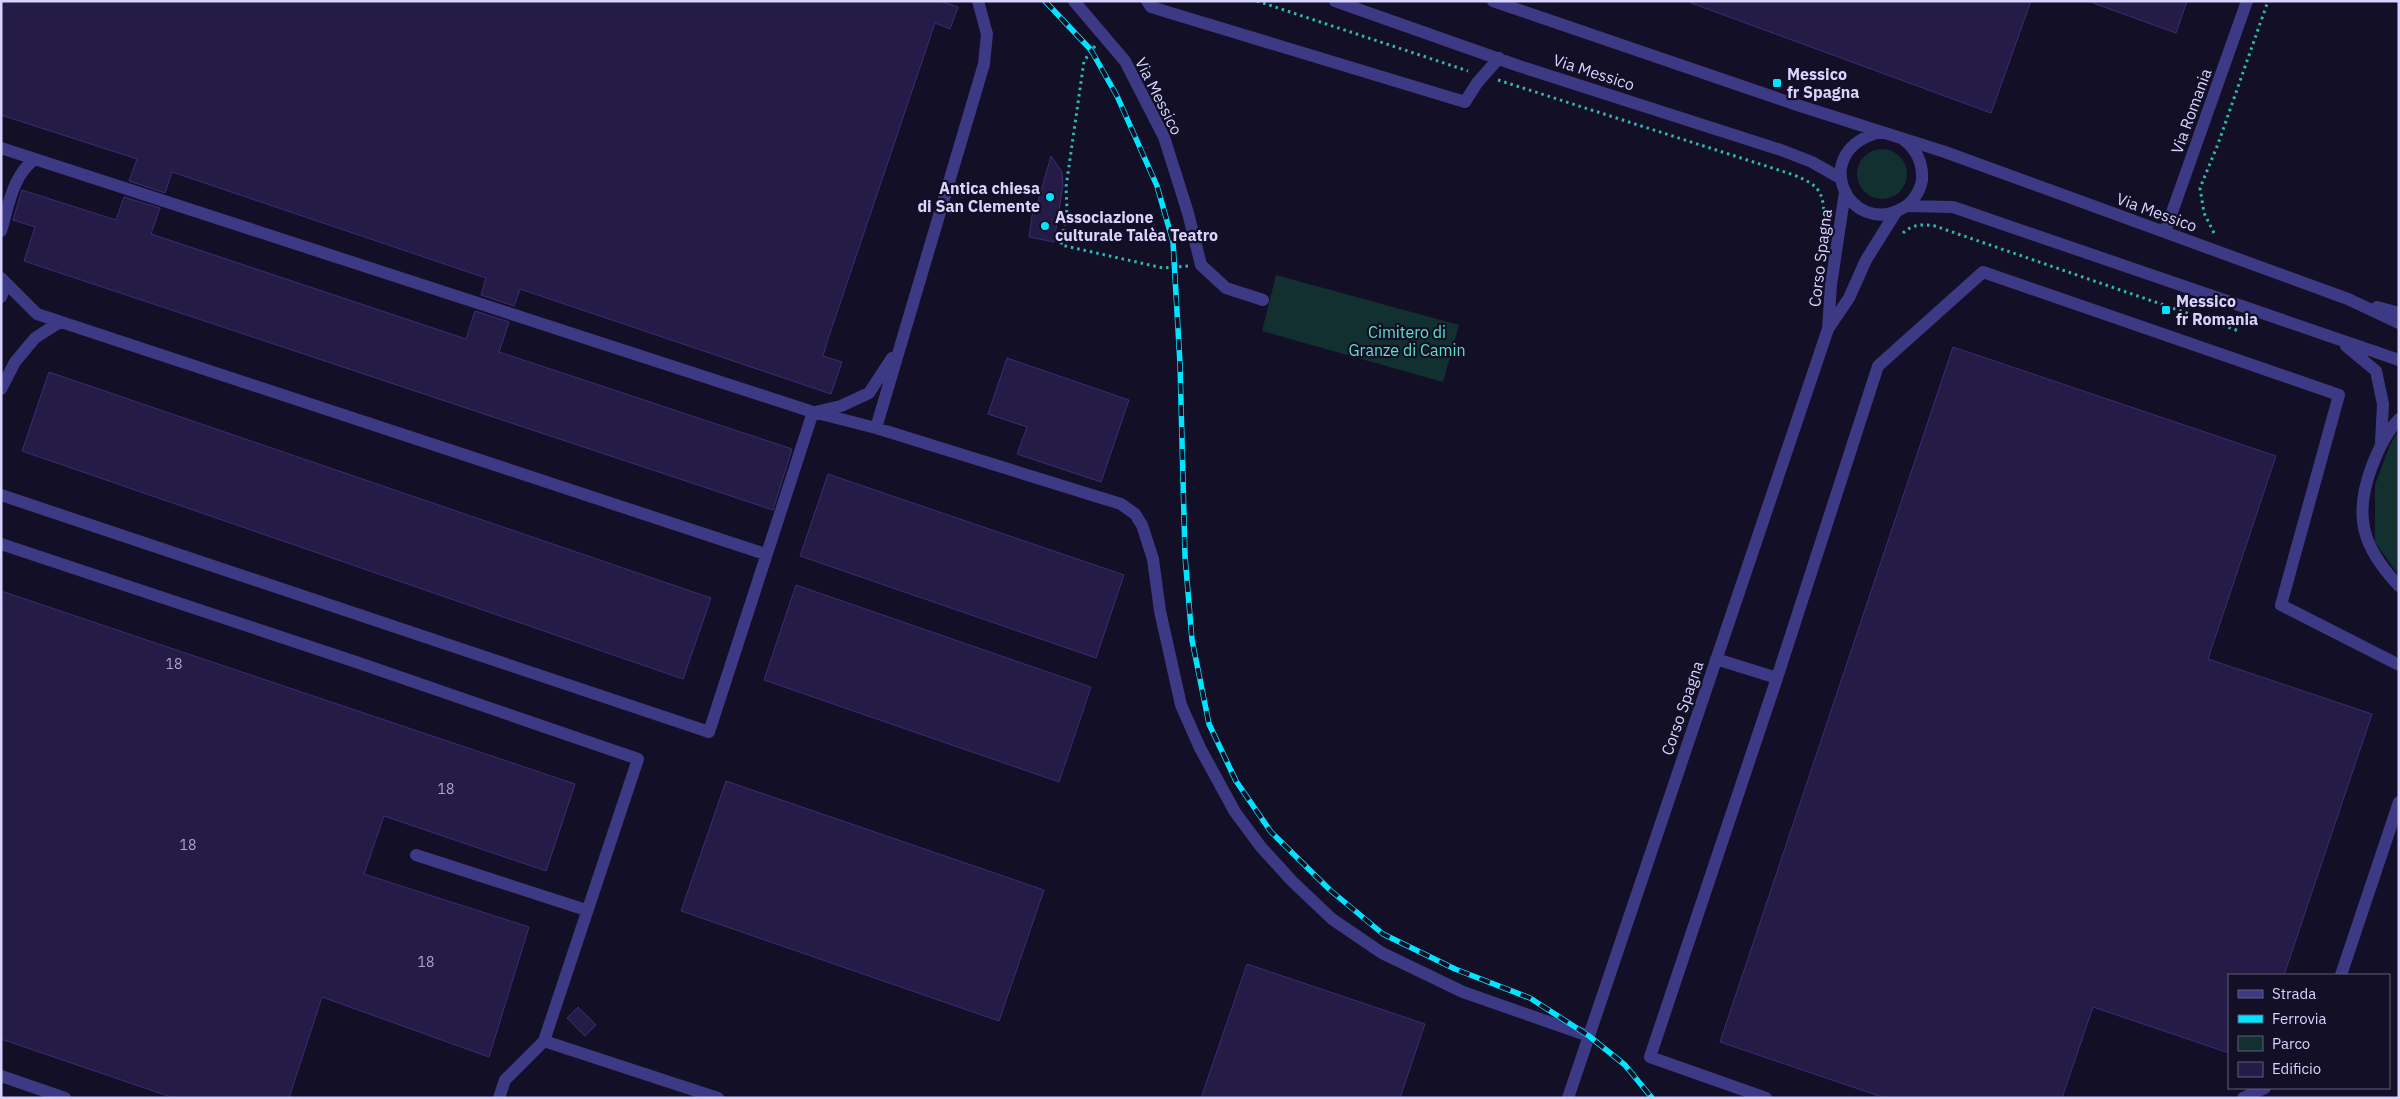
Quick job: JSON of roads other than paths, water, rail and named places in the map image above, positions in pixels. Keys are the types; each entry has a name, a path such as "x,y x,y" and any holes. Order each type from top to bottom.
{"street":[{"path":"876,428 984,64 987,34 978,1"},
{"name":"Via Messico","path":"1074,1 1124,61 1164,136 1188,213 1201,265 1226,288 1263,300"},
{"path":"1147,1 1151,7 1465,102 1498,58"},
{"name":"Via Messico","path":"1335,1 1498,58 1781,150 1812,162 1840,178"},
{"name":"Via Messico","path":"1493,1 1900,137 2348,299 2399,324"},
{"name":"Via Romania","path":"2165,232 2247,1"},
{"path":"1881,132 1864,136 1850,146 1842,161 1840,178 1845,192 1856,206 1872,214 1884,215 1902,209 1953,207 2341,342 2399,360"},
{"path":"1900,137 1911,145 1918,156 1922,169 1921,183 1916,195 1902,209"},
{"path":"1,148 813,412 876,428 1121,504 1135,514 1142,525 1154,559 1160,611 1181,705 1200,748 1235,812 1261,847 1292,881 1332,919 1382,953 1462,992 1589,1036"},
{"path":"1,231 15,185 23,168 35,159"},
{"name":"Corso Spagna","path":"1568,1098 1828,329 1831,284 1845,192"},
{"name":"Corso Spagna","path":"1828,329 1849,298 1866,260 1902,209"},
{"path":"1766,1098 1650,1057 1777,678 1878,366 1983,272 2339,395 2281,605 2399,665"},
{"path":"3,281 36,314 765,554"},
{"path":"1,297 3,281"},
{"path":"2348,299 2399,313"},
{"path":"1,389 15,362 35,338 60,322"},
{"path":"2341,342 2376,371 2383,404 2381,442"},
{"path":"813,412 841,406 869,393 898,349"},
{"path":"1,495 709,732 765,554 813,412"},
{"path":"2399,419 2381,442 2363,489 2362,518 2369,548 2385,572 2399,586"},
{"path":"1,544 356,662 638,759 544,1040 505,1080 499,1098"},
{"path":"1716,660 1777,678"},
{"path":"2342,974 2399,802"},
{"path":"416,855 586,910"},
{"path":"544,1040 718,1098"},
{"path":"1,1076 65,1098"},
{"path":"2243,1098 2263,1089"}],"railway":[{"path":"1045,1 1091,50 1117,96 1157,186 1173,242 1180,364 1185,556 1192,640 1209,724 1236,781 1271,832 1330,890 1383,934 1455,969 1530,998 1589,1036 1625,1065 1652,1098"}],"place":[{"name":"Messico fr Spagna","path":"1777,83"},
{"name":"Antica chiesa di San Clemente","path":"1050,197"},
{"name":"Associazione culturale Talèa Teatro","path":"1045,226"},
{"name":"Messico fr Romania","path":"2166,310"}],"park label":[{"name":"Cimitero di Granze di Camin","path":"1407,341"}]}
